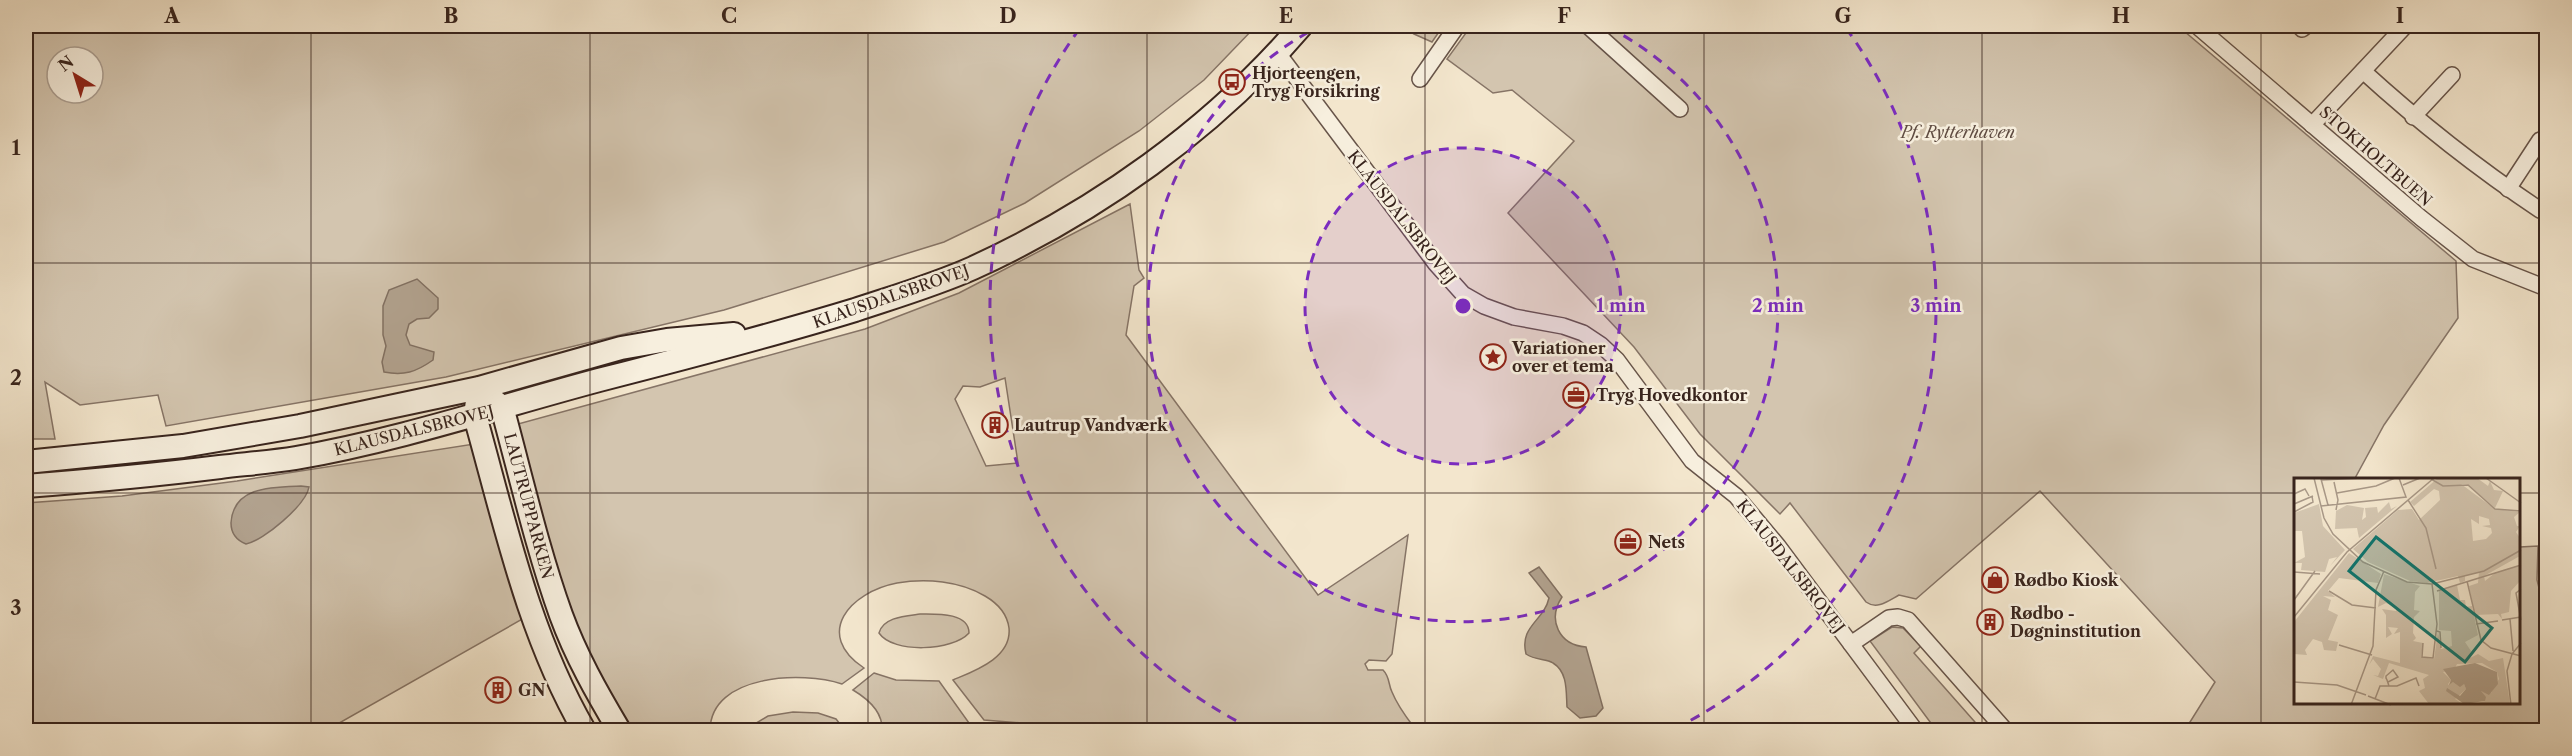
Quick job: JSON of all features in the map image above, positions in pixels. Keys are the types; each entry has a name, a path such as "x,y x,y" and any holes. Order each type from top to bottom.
{"street":[{"name":"KLAUSDALSBROVEJ","path":"26,486 105,480 294,458 384,439 795,329 913,291 951,276 1053,226 1098,200 1173,148 1214,113 1301,26"},
{"path":"1420,79 1458,26"},
{"path":"1588,26 1680,109"},
{"name":"STOKHOLTBUEN","path":"2197,26 2421,218 2473,259 2547,288"},
{"path":"2312,125 2363,71 2398,28"},
{"name":"KLAUSDALSBROVEJ","path":"1277,52 1436,264 1463,294 1484,306 1514,317 1563,326 1583,333 1617,360 1692,461 1736,496 1750,513 1915,730"},
{"path":"2363,71 2414,117 2508,189 2540,210"},
{"path":"2414,117 2452,75"},
{"path":"2508,189 2540,140"},
{"name":"KLAUSDALSBROVEJ","path":"26,462 183,446 300,426 479,388 621,348 656,342 795,329"},
{"path":"479,388 502,407"},
{"name":"LAUTRUPPARKEN","path":"479,388 475,416 510,552 554,673 584,730"},
{"name":"LAUTRUPPARKEN","path":"502,407 548,575 562,617 587,675 619,730"},
{"name":"KLAUSDALSBROVEJ","path":"1851,644 1890,618 1898,617 1908,620 2005,730"}],"green space":[{"path":"26,26 1256,26 1204,80 1139,131 1025,203 944,242 724,310 446,377 166,426 158,395 80,405 45,382 55,439 26,439"},
{"path":"1402,26 1443,26 1432,42"},
{"name":"Pf. Rytterhaven","path":"1471,26 2178,26 2456,261 2458,318 2384,425 2355,478 2294,478 2294,705 2521,705 2521,547 2538,546 2537,580 2546,616 2546,730 2185,730 2215,682 2040,491 1916,599 1899,595 1878,605 1866,602 1790,503 1780,514 1700,434 1634,347 1508,213 1574,141 1512,90 1493,93 1447,59"},
{"path":"1130,204 1139,270 1144,278 1134,286 1126,335 1318,595 1408,535 1392,654 1386,661 1369,660 1365,664 1368,670 1383,670 1397,703 1416,730 1044,730 1022,723 984,720 953,680 981,668 1004,648 1009,628 1006,618 994,602 975,591 954,584 919,581 897,583 880,588 865,595 852,605 844,616 840,629 841,642 849,655 864,668 842,684 805,678 762,681 742,687 726,697 714,711 710,730 626,730 596,672 552,568 518,424 865,329 959,293","holes":["1005,378 1018,463 986,466 955,399 963,386 980,387"]},
{"path":"474,444 526,617 327,730 26,730 26,503 122,496 237,481"},
{"path":"920,614 942,614 957,618 968,626 969,633 950,644 923,648 897,644 886,640 879,633 890,620"},
{"path":"1892,627 1903,628 1921,646 1914,653 1982,730 1936,730 1870,641"},
{"path":"874,673 896,680 939,681 969,723 952,730 882,730 880,717 874,707 853,690"},
{"path":"793,712 818,713 836,719 842,730 752,730 753,725 768,716"}],"shaded area":[{"path":"417,279 438,298 438,309 429,318 417,319 409,324 406,335 410,345 434,352 433,360 410,372 398,374 384,372 382,362 386,346 383,335 383,306 389,290"},
{"path":"309,487 306,494 283,521 253,541 246,544 239,541 232,530 231,523 233,511 239,502 247,495 267,488"},
{"path":"1539,567 1562,597 1556,614 1558,630 1569,642 1586,647 1603,708 1596,716 1580,718 1567,707 1564,677 1558,667 1550,661 1533,658 1526,654 1526,637 1549,598 1529,573"}],"place":[{"name":"Hjorteengen, Tryg Forsikring","path":"1232,82"},
{"name":"Variationer over et tema","path":"1493,357"},
{"name":"Tryg Hovedkontor","path":"1576,395"},
{"name":"Lautrup Vandværk","path":"995,425"},
{"name":"Nets","path":"1628,542"},
{"name":"Rødbo Kiosk","path":"1995,580"},
{"name":"Rødbo - Døgninstitution","path":"1990,622"},
{"name":"GN","path":"498,690"}]}
